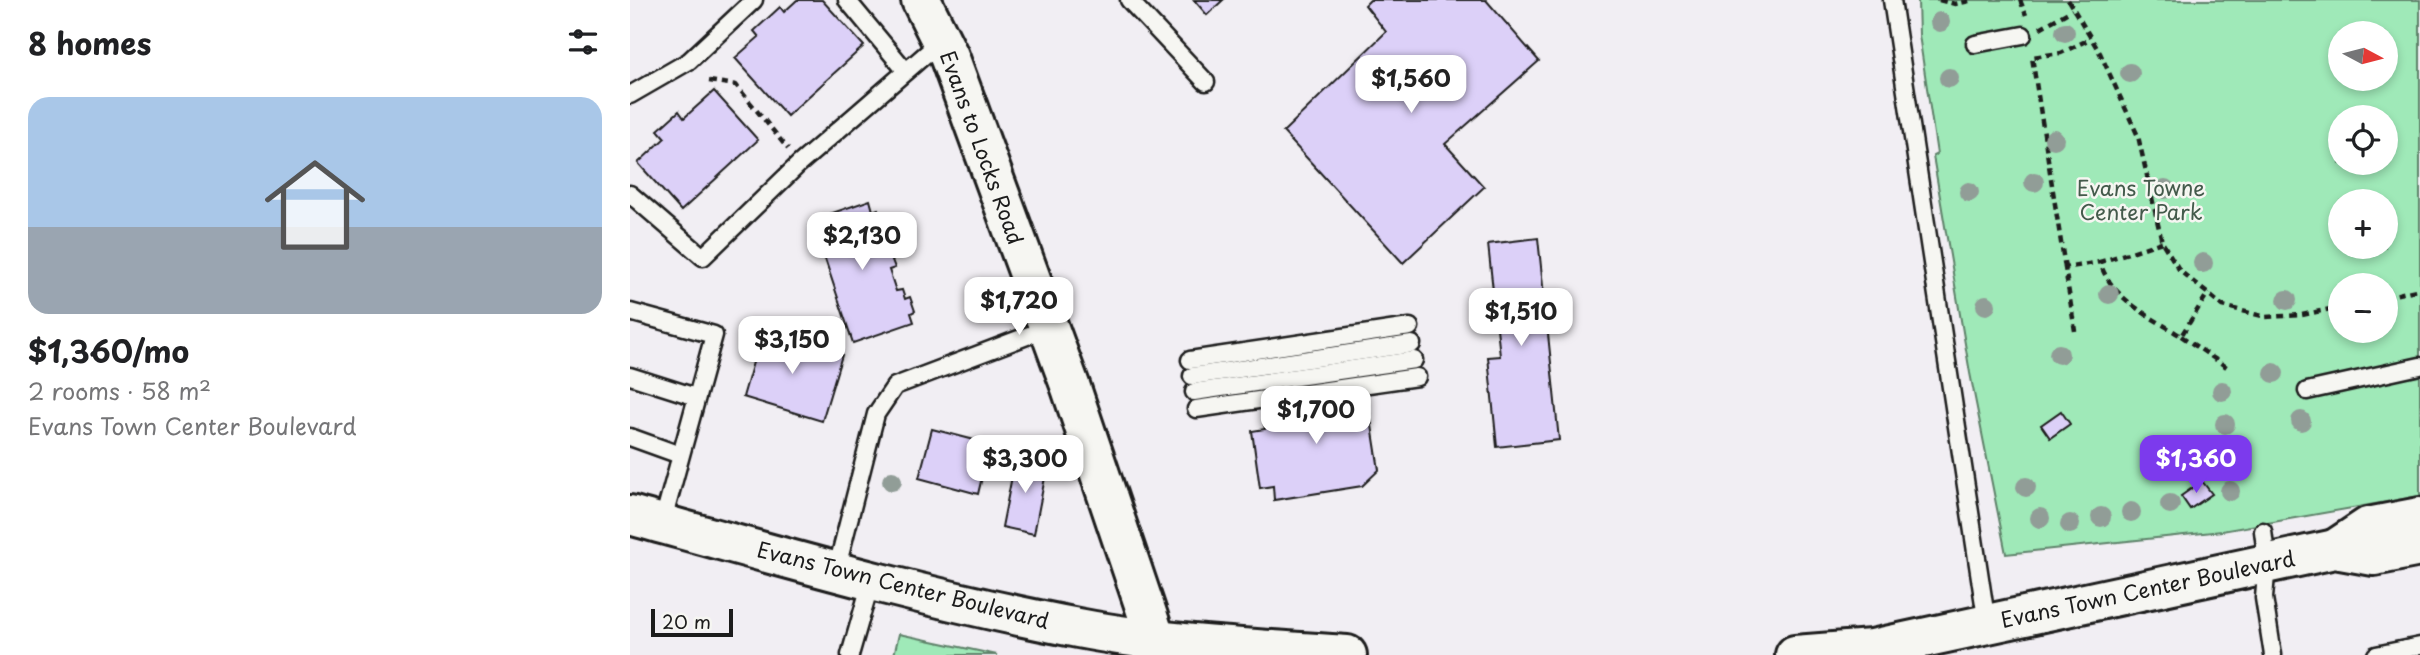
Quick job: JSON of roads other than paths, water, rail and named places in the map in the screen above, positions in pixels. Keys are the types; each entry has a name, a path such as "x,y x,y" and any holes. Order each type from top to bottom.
{"street":[{"name":"Evans to Locks Road","path":"921,0 942,41 1048,328 1158,647"},
{"name":"Evans Town Center Boulevard","path":"2335,550 2368,527 2420,517"},
{"name":"Evans Town Center Boulevard","path":"646,519 871,582 1158,647 1347,655"},
{"name":"Evans Town Center Boulevard","path":"1795,655 1872,649 1969,633 2265,547 2335,550 2374,556 2420,547"}],"lane":[{"path":"630,95 689,61 754,0"},
{"path":"847,0 905,70"},
{"path":"1129,0 1206,82"},
{"path":"1892,0 1969,633"},
{"path":"1975,44 2023,35"},
{"path":"630,194 703,257 799,164 905,70 942,41"},
{"path":"630,312 713,335 680,455 646,519"},
{"path":"1193,384 1410,327"},
{"path":"836,571 876,414 895,386 1048,328"},
{"path":"1193,384 1413,352"},
{"path":"2307,390 2420,366"},
{"path":"630,376 696,397"},
{"path":"1193,384 1417,377"},
{"path":"630,437 680,455"},
{"path":"2265,547 2264,598 2273,655"},
{"path":"850,655 871,582"},
{"path":"2376,655 2420,646"}],"park label":[{"name":"Evans Towne Center Park","path":"2141,201"}]}
